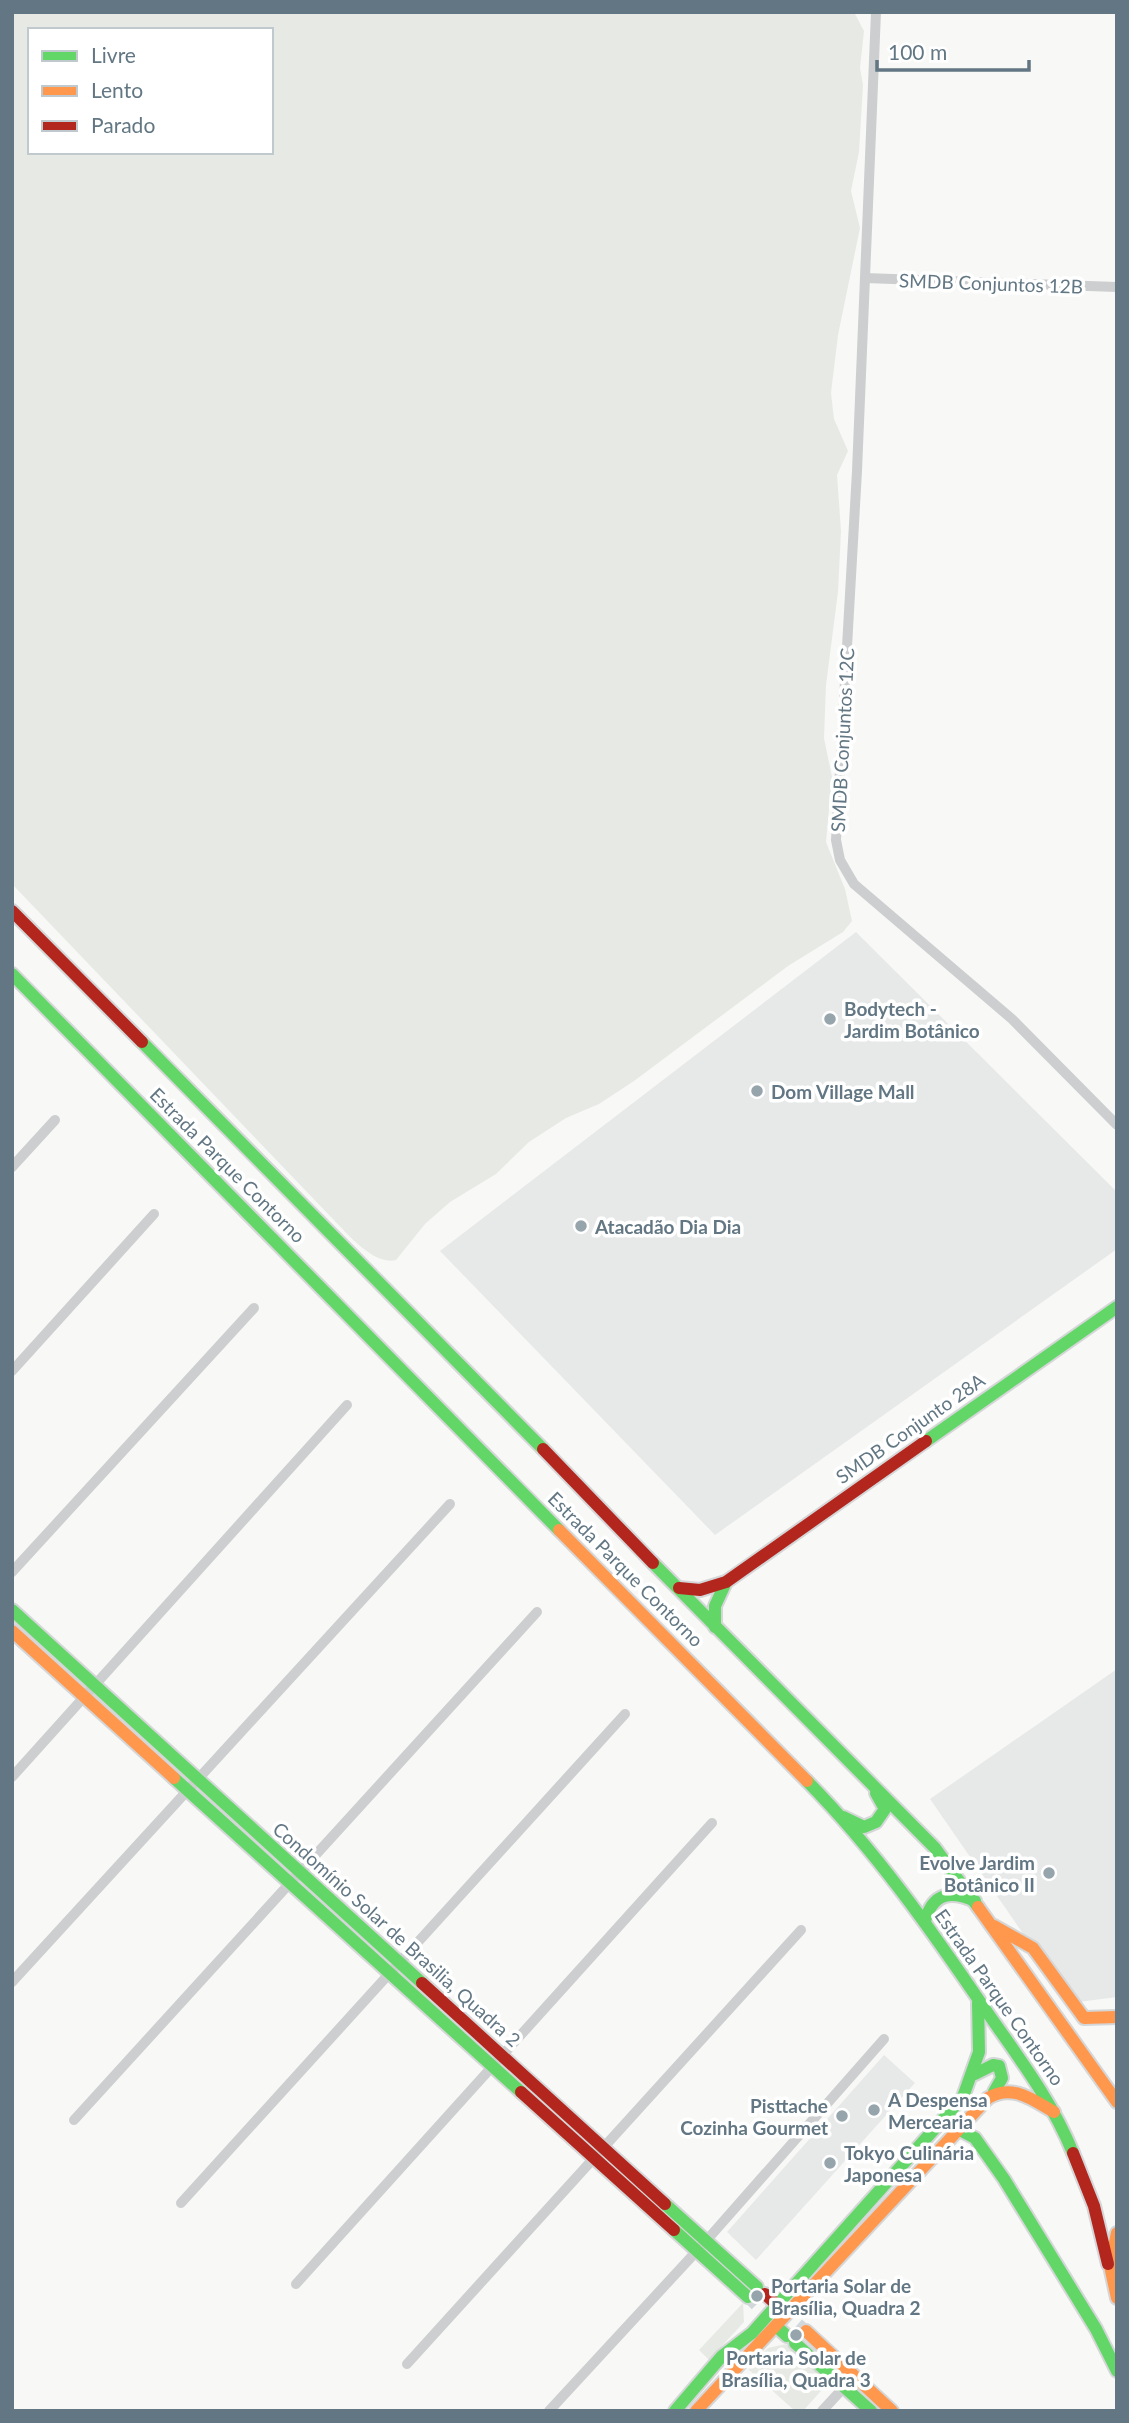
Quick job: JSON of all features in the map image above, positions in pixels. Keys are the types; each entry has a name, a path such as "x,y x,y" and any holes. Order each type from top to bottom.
{"main road":[{"name":"Estrada Parque Contorno","path":"12,911 426,1328 715,1627 935,1848 1117,2102"},
{"name":"Estrada Parque Contorno","path":"13,975 840,1815 925,1921 1057,2114 1094,2206 1111,2286 1117,2298"},
{"name":"SMDB Conjunto 28A","path":"726,1582 1117,1307"},
{"path":"679,1588 700,1591 726,1582"},
{"path":"715,1627 715,1606 726,1582"},
{"name":"Condomínio Solar de Brasilia, Quadra 2","path":"12,1610 706,2241 753,2292"},
{"name":"Condomínio Solar de Brasilia, Quadra 2","path":"12,1631 696,2251 753,2292"},
{"path":"840,1815 864,1827 876,1822 885,1809 870,1783"},
{"path":"925,1921 928,1906 939,1895 956,1892 975,1901"},
{"path":"991,1924 1032,1948 1084,2018 1117,2017"},
{"path":"782,2309 963,2097 975,2074 982,2040 978,1999"},
{"path":"975,2074 993,2065 999,2066 1002,2078 994,2092"},
{"path":"695,2411 736,2369 782,2309 960,2129 984,2097 994,2092 1016,2092 1057,2114"},
{"path":"945,2117 953,2127 975,2138 1004,2179 1096,2329 1117,2371"},
{"path":"1108,2264 1117,2233"},
{"path":"753,2292 782,2309 892,2411"},
{"path":"753,2292 771,2321 871,2411"},
{"path":"675,2411 722,2356 771,2321"},
{"path":"795,2343 806,2331"},
{"path":"722,2356 729,2366 736,2369"}],"street":[{"name":"SMDB Conjuntos 12C","path":"876,12 865,278 838,782 836,840 840,860 854,884 1012,1019 1117,1125"},
{"name":"SMDB Conjuntos 12B","path":"865,278 1117,287"},
{"path":"12,1167 55,1120"},
{"path":"12,1371 154,1214"},
{"path":"12,1572 254,1308"},
{"path":"12,1777 347,1405"},
{"path":"12,1982 450,1504"},
{"path":"74,2120 537,1612"},
{"path":"181,2203 625,1714"},
{"path":"296,2284 712,1823"},
{"path":"407,2364 801,1930"},
{"path":"549,2411 706,2241 884,2039"},
{"path":"822,2411 854,2376"}],"shaded area":[{"path":"12,12 854,12 864,31 860,68 863,85 859,152 851,191 860,228 838,335 831,393 834,419 848,451 837,475 841,531 838,592 826,685 824,738 832,777 826,842 845,889 852,921 843,932 788,966 634,1081 599,1104 566,1118 529,1142 496,1174 450,1202 425,1224 396,1260 378,1258 351,1238 12,884"},
{"path":"856,932 1117,1192 1117,1249 715,1535 440,1251"},
{"path":"1117,1669 1117,1997 1071,2003 930,1799"},
{"path":"884,2055 915,2083 756,2260 727,2232"},
{"path":"743,2303 744,2322 709,2360 699,2350"},
{"path":"786,2344 829,2382 803,2411 795,2411 748,2369 768,2348"}],"tunnel":[{"path":"748,2297 756,2305"},
{"path":"798,2324 806,2331"}],"traffic: fast":[{"path":"12,974 559,1530"},
{"path":"142,1042 543,1449"},
{"path":"926,1441 1117,1307"},
{"path":"653,1563 935,1848 978,1907"},
{"path":"715,1627 715,1606 726,1582"},
{"path":"12,1610 422,1983"},
{"path":"174,1778 521,2092"},
{"path":"807,1781 880,1863 924,1922 1034,2080 1073,2153"},
{"path":"843,1817 864,1827 876,1822 885,1809 876,1793"},
{"path":"925,1921 933,1905 944,1896 958,1896 975,1901"},
{"path":"675,2411 722,2356 752,2333 963,2097 979,2052 978,2003"},
{"path":"975,2074 993,2065 999,2066 1002,2078 994,2092"},
{"path":"954,2127 975,2138 1004,2179 1096,2329 1117,2371"},
{"path":"665,2204 757,2287"},
{"path":"674,2230 748,2297"},
{"path":"776,2326 787,2336"},
{"path":"795,2343 871,2411"}],"traffic: slow":[{"path":"559,1530 807,1781"},
{"path":"12,1631 174,1778"},
{"path":"978,1907 1117,2102"},
{"path":"994,1926 1033,1948 1084,2018 1117,2017"},
{"path":"696,2411 988,2098 1005,2092 1014,2093 1030,2098 1054,2112"},
{"path":"1117,2233 1110,2266 1117,2298"},
{"path":"806,2331 892,2411"}],"traffic: jam":[{"path":"12,911 142,1042"},
{"path":"679,1588 700,1590 726,1582 926,1441"},
{"path":"543,1449 653,1563"},
{"path":"422,1983 665,2204"},
{"path":"521,2092 674,2230"},
{"path":"1073,2153 1094,2206 1108,2264"},
{"path":"765,2294 777,2305"}],"place":[{"name":"Bodytech - Jardim Botânico","path":"830,1019"},
{"name":"Dom Village Mall","path":"757,1091"},
{"name":"Atacadão Dia Dia","path":"581,1226"},
{"name":"Evolve Jardim Botânico II","path":"1049,1873"},
{"name":"A Despensa Mercearia","path":"874,2110"},
{"name":"Pisttache Cozinha Gourmet","path":"842,2116"},
{"name":"Tokyo Culinária Japonesa","path":"830,2163"},
{"name":"Portaria Solar de Brasília, Quadra 2","path":"757,2296"},
{"name":"Portaria Solar de Brasília, Quadra 3","path":"796,2335"}]}
